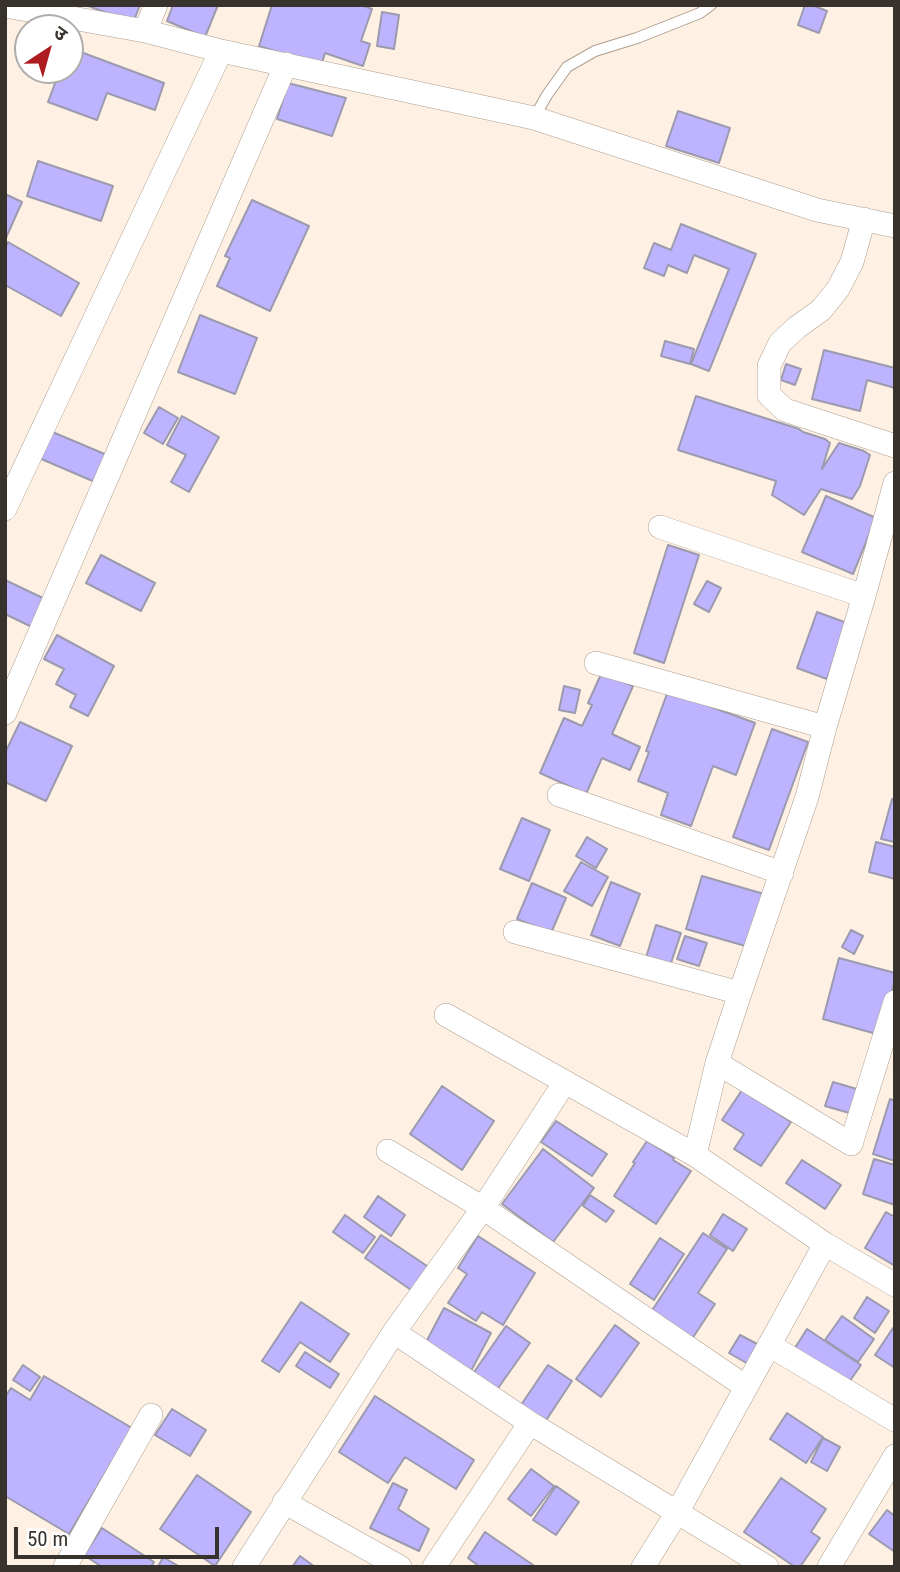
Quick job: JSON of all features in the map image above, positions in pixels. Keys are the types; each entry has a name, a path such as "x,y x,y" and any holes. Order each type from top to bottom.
{"street":[{"path":"145,31 156,5"},
{"path":"6,8 145,31 221,51 534,118 817,210 895,226"},
{"path":"5,509 221,51"},
{"path":"5,713 286,64"},
{"path":"864,219 852,262 838,289 821,310 780,343 769,366 769,395 785,410 895,446"},
{"path":"695,1155 717,1063 807,797 895,483"},
{"path":"660,527 864,596"},
{"path":"596,663 825,727"},
{"path":"559,795 782,873"},
{"path":"515,932 740,993"},
{"path":"717,1063 851,1144 895,1002"},
{"path":"446,1014 695,1155 825,1244 895,1284"},
{"path":"244,1567 394,1332 483,1208 565,1082"},
{"path":"388,1151 483,1208 746,1387"},
{"path":"643,1567 678,1511 825,1244"},
{"path":"394,1332 530,1423 767,1567"},
{"path":"769,1345 895,1420"},
{"path":"65,1567 151,1415"},
{"path":"434,1567 530,1423"},
{"path":"829,1567 895,1456"},
{"path":"285,1502 400,1567"}],"lane":[{"path":"534,118 567,67 595,51 700,13 711,5"}],"building":[{"path":"86,5 140,5 133,23"},
{"path":"173,5 218,5 205,37 167,21"},
{"path":"272,5 361,5 372,9 361,41 370,44 363,66 325,53 321,66 259,46"},
{"path":"805,5 827,11 819,33 798,25"},
{"path":"382,12 399,15 394,49 377,46"},
{"path":"84,53 164,83 155,110 107,93 97,120 48,102 55,84 84,84"},
{"path":"288,83 346,98 332,136 277,119"},
{"path":"678,111 730,128 719,163 666,146"},
{"path":"38,161 113,186 101,221 27,196"},
{"path":"5,194 22,202 5,240"},
{"path":"252,200 309,226 270,311 217,286 230,258 225,256"},
{"path":"681,224 756,254 709,371 691,364 729,269 694,255 687,273 668,265 664,276 644,268 654,243 671,250"},
{"path":"8,242 79,283 61,316 5,285 5,248"},
{"path":"200,315 257,338 235,394 178,372"},
{"path":"665,341 694,349 690,364 661,356"},
{"path":"824,350 895,368 895,388 867,380 860,411 812,399"},
{"path":"786,364 801,369 795,385 781,380"},
{"path":"696,396 825,439 830,443 822,469 839,443 864,451 870,455 860,486 852,499 821,489 804,515 772,495 776,481 678,450"},
{"path":"159,407 178,418 163,444 144,433"},
{"path":"182,416 219,437 189,492 171,482 186,455 167,445"},
{"path":"50,431 107,455 95,482 39,458"},
{"path":"826,496 876,518 853,574 802,552"},
{"path":"668,545 699,555 664,663 634,653"},
{"path":"101,555 155,583 141,611 86,583"},
{"path":"5,580 45,599 32,627 5,614"},
{"path":"707,581 721,588 709,612 694,604"},
{"path":"817,612 847,623 827,679 797,668"},
{"path":"57,635 114,666 88,716 70,707 76,695 56,684 64,669 44,659"},
{"path":"602,672 633,686 612,734 640,747 630,770 602,758 586,794 540,773 564,718 582,726 592,705 588,703"},
{"path":"564,686 580,690 575,713 559,710"},
{"path":"668,691 755,723 736,775 713,766 691,826 661,815 668,793 638,781"},
{"path":"20,722 72,746 46,801 5,782 5,753"},
{"path":"772,729 808,742 769,850 733,837"},
{"path":"892,799 895,799 895,842 881,839"},
{"path":"522,818 550,830 529,881 500,869"},
{"path":"587,837 607,849 596,868 576,856"},
{"path":"876,842 895,847 895,879 869,872"},
{"path":"581,862 608,877 592,906 564,891"},
{"path":"702,876 764,894 749,947 686,929"},
{"path":"611,882 640,894 620,946 591,935"},
{"path":"532,883 566,898 551,933 517,919"},
{"path":"656,925 681,933 668,972 644,964"},
{"path":"851,930 863,936 854,954 842,947"},
{"path":"685,936 707,943 699,966 677,959"},
{"path":"839,958 895,973 880,1035 823,1019"},
{"path":"833,1082 860,1090 853,1114 825,1106"},
{"path":"442,1086 494,1121 462,1170 410,1134"},
{"path":"742,1090 791,1122 761,1166 734,1149 744,1134 722,1120"},
{"path":"890,1099 895,1101 895,1161 873,1154"},
{"path":"556,1121 607,1154 592,1176 541,1142"},
{"path":"647,1141 691,1171 656,1224 614,1196"},
{"path":"543,1149 594,1188 553,1242 502,1204"},
{"path":"874,1159 895,1165 895,1205 863,1194"},
{"path":"802,1160 841,1185 825,1209 786,1183"},
{"path":"590,1195 614,1211 606,1222 583,1206"},
{"path":"378,1196 405,1215 391,1236 364,1217"},
{"path":"886,1212 895,1217 895,1266 865,1248"},
{"path":"723,1214 747,1229 733,1251 710,1235"},
{"path":"345,1215 375,1237 363,1253 333,1232"},
{"path":"703,1233 727,1249 698,1293 715,1304 690,1342 649,1315"},
{"path":"381,1235 430,1268 414,1292 365,1258"},
{"path":"478,1236 535,1273 503,1325 482,1312 476,1321 448,1303 467,1274 458,1268"},
{"path":"660,1238 684,1254 654,1300 630,1284"},
{"path":"867,1297 889,1311 875,1333 854,1318"},
{"path":"301,1302 349,1334 330,1362 300,1342 279,1372 262,1361"},
{"path":"444,1308 491,1333 471,1371 424,1346"},
{"path":"842,1316 874,1339 858,1362 825,1340"},
{"path":"615,1325 639,1343 601,1397 576,1379"},
{"path":"506,1326 530,1343 496,1391 472,1375"},
{"path":"893,1328 895,1330 895,1368 875,1355"},
{"path":"807,1329 861,1365 845,1388 791,1354"},
{"path":"740,1335 761,1346 750,1365 729,1353"},
{"path":"305,1352 339,1374 330,1388 296,1366"},
{"path":"23,1365 40,1377 30,1391 13,1380"},
{"path":"548,1365 572,1381 543,1425 519,1408"},
{"path":"44,1376 132,1428 69,1534 5,1496 5,1397 11,1388 30,1400"},
{"path":"375,1396 474,1460 456,1489 405,1457 388,1483 339,1452"},
{"path":"172,1409 206,1430 190,1456 155,1435"},
{"path":"787,1413 823,1437 806,1463 770,1439"},
{"path":"823,1438 840,1447 827,1471 811,1462"},
{"path":"531,1469 554,1486 531,1516 508,1499"},
{"path":"197,1475 251,1512 215,1566 160,1529"},
{"path":"781,1478 826,1509 811,1532 820,1538 800,1567 795,1567 744,1532"},
{"path":"393,1483 407,1490 398,1509 429,1529 419,1551 370,1528"},
{"path":"556,1486 579,1502 556,1535 533,1520"},
{"path":"887,1510 895,1516 895,1552 869,1534"},
{"path":"102,1528 154,1562 151,1567 102,1567 84,1555"},
{"path":"485,1532 536,1567 480,1567 468,1558"},
{"path":"300,1556 315,1567 292,1567"},
{"path":"163,1557 180,1567 158,1567"}]}
